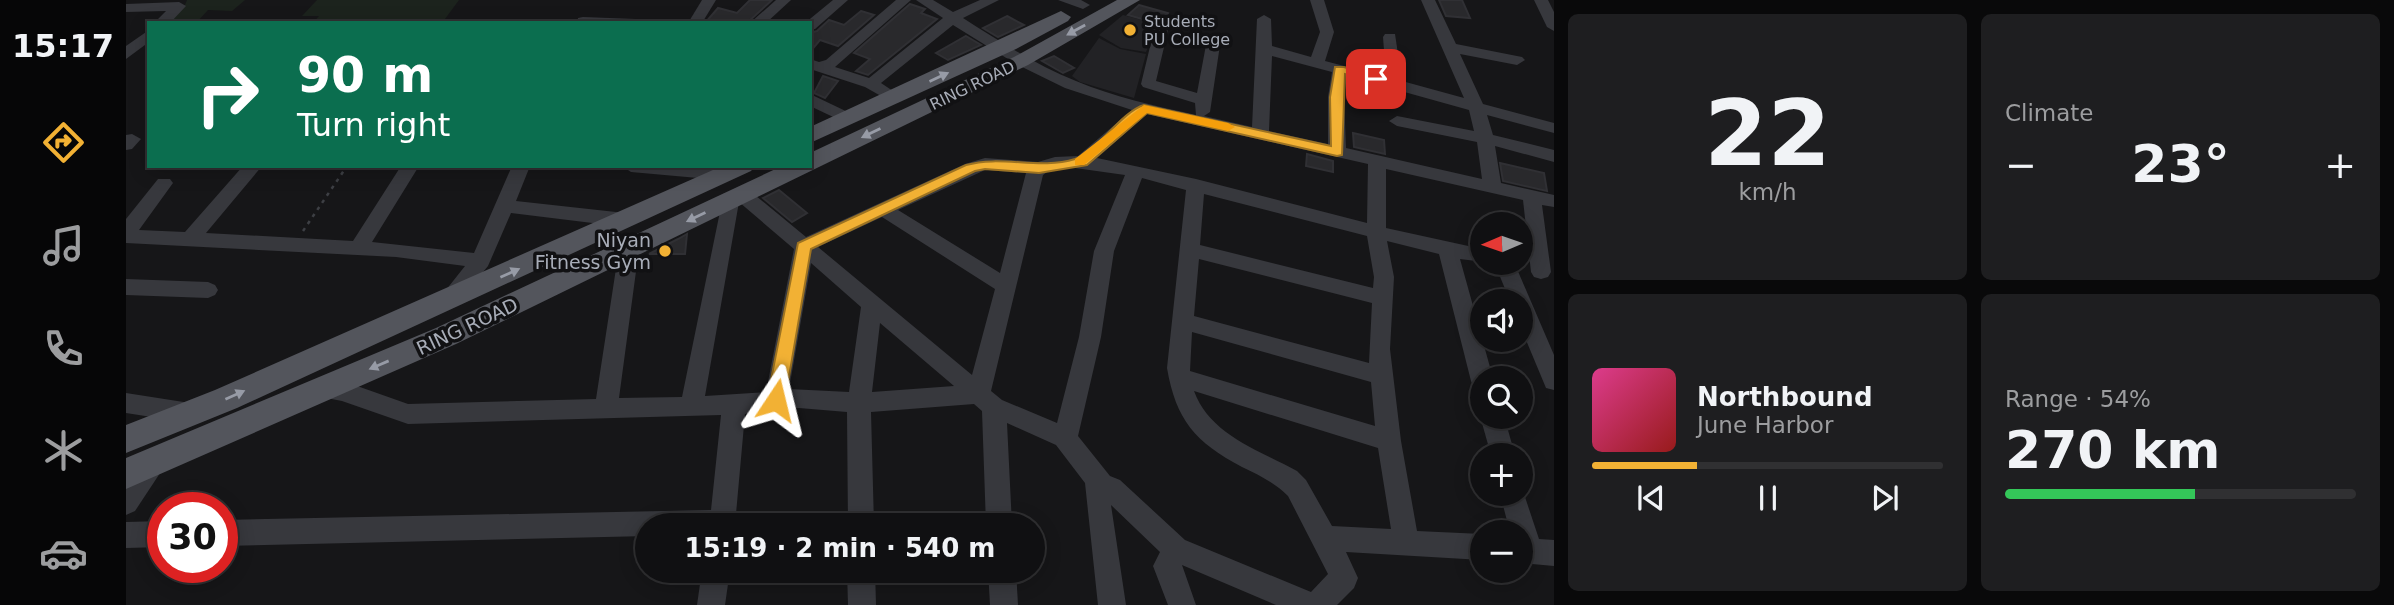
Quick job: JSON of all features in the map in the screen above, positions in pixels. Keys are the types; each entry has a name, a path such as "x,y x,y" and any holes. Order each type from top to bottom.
{"main road":[{"name":"RING ROAD","path":"812,161 1021,61 1131,0"},
{"name":"RING ROAD","path":"812,135 1002,48 1080,2"},
{"name":"RING ROAD","path":"126,474 446,336 629,249 730,191 742,168"},
{"name":"RING ROAD","path":"126,439 448,300 625,220 730,191 796,168"},
{"path":"190,412 190,448"}],"street":[{"path":"696,21 709,0"},
{"path":"759,21 784,0"},
{"path":"812,24 841,0"},
{"path":"815,66 831,63 904,0"},
{"path":"923,0 1021,61 1070,85 1144,108 1554,201"},
{"path":"871,84 952,18 992,0"},
{"path":"1317,0 1327,32 1317,63"},
{"path":"1428,0 1476,106 1485,138 1492,186"},
{"path":"1541,0 1554,27"},
{"path":"126,8 179,6 163,21"},
{"path":"585,18 616,21"},
{"path":"1260,134 1264,19"},
{"path":"1162,26 1149,84 1203,100"},
{"path":"126,54 147,36"},
{"path":"1390,37 1394,84"},
{"path":"1201,121 1213,45"},
{"path":"1450,48 1517,60"},
{"path":"1265,49 1554,128"},
{"path":"815,66 871,84 894,97"},
{"path":"1337,152 1336,97 1340,69"},
{"path":"812,100 848,118"},
{"path":"1082,162 1144,108"},
{"path":"1397,121 1485,138 1554,156"},
{"path":"1377,160 1376,232 1384,277 1378,349 1389,440 1406,541"},
{"path":"804,246 971,168 985,164 1039,168 1082,162 1196,185 1470,254"},
{"path":"190,239 251,168"},
{"path":"358,248 409,168"},
{"path":"448,300 481,261 520,168"},
{"path":"998,513 986,400 1007,287 1035,173 1039,168"},
{"path":"683,169 700,172 730,191 804,246 986,400 1065,438 1103,487"},
{"path":"1065,438 1090,337 1104,251 1136,171"},
{"path":"126,235 164,183"},
{"path":"1112,605 1096,487 1111,488 1176,549 1304,604 1344,578 1297,488 1288,479 1209,436 1200,427 1179,377 1196,185"},
{"path":"692,406 730,191"},
{"path":"1532,195 1548,274"},
{"path":"504,206 625,220"},
{"path":"883,209 1007,287"},
{"path":"126,235 358,248 481,261"},
{"path":"776,400 804,246"},
{"path":"606,408 629,249"},
{"path":"1448,249 1478,366"},
{"path":"1190,250 1382,298"},
{"path":"1512,275 1554,381"},
{"path":"126,287 208,290"},
{"path":"861,513 859,403 872,304"},
{"path":"1183,321 1381,375"},
{"path":"1179,377 1389,440"},
{"path":"324,388 343,391 408,414 734,405 799,398 859,403 986,400"},
{"path":"126,403 190,412"},
{"path":"723,513 734,405"},
{"path":"126,503 156,461"},
{"path":"1517,506 1534,551"},
{"path":"238,533 635,525"},
{"path":"126,535 147,534"},
{"path":"1325,538 1470,546"},
{"path":"1176,549 1167,566 1182,605"},
{"path":"711,605 714,583"},
{"path":"861,583 862,605"},
{"path":"1003,583 1004,605"}],"path":[{"path":"293,245 346,168"}],"shaded area":[{"path":"187,0 245,0 232,11 208,10 198,21 169,21"},
{"path":"317,0 459,0 443,21 315,21 319,16 302,16"},
{"name":"Students PU College","path":"1123,15 1157,24 1146,52 1121,48 1099,35"},
{"path":"1099,38 1120,49 1146,54 1134,98 1080,82 1072,76"}],"building":[{"path":"750,0 772,0 749,21 707,21 718,8 737,13"},
{"path":"1439,0 1462,0 1470,18 1446,16"},
{"path":"910,4 925,9 921,13 937,19 868,75 856,71 870,59 854,53"},
{"path":"1139,5 1168,13 1164,20 1156,23 1128,15"},
{"path":"861,11 874,15 838,46 820,40 812,50 812,32 829,20 844,25"},
{"path":"1007,16 1024,25 998,37 983,28"},
{"path":"966,36 981,45 948,60 936,53"},
{"path":"1054,56 1074,68 1063,73 1042,61"},
{"path":"823,76 838,81 825,98 814,93"},
{"path":"1353,133 1384,140 1385,154 1354,147"},
{"path":"1307,154 1333,161 1333,172 1306,166"},
{"path":"1500,163 1544,173 1547,191 1503,181"},
{"path":"779,190 807,213 792,222 763,198"},
{"path":"687,234 685,254 649,254 678,239"}],"slow traffic":[{"path":"1079,162 1144,108 1228,127"}],"place":[{"name":"Students PU College","path":"1130,30"},
{"name":"Niyan Fitness Gym","path":"665,251"}],"route":[{"path":"776,400 804,246 971,168 985,164 1039,168 1082,162 1144,108 1337,152 1336,97 1340,69 1376,79"}]}
